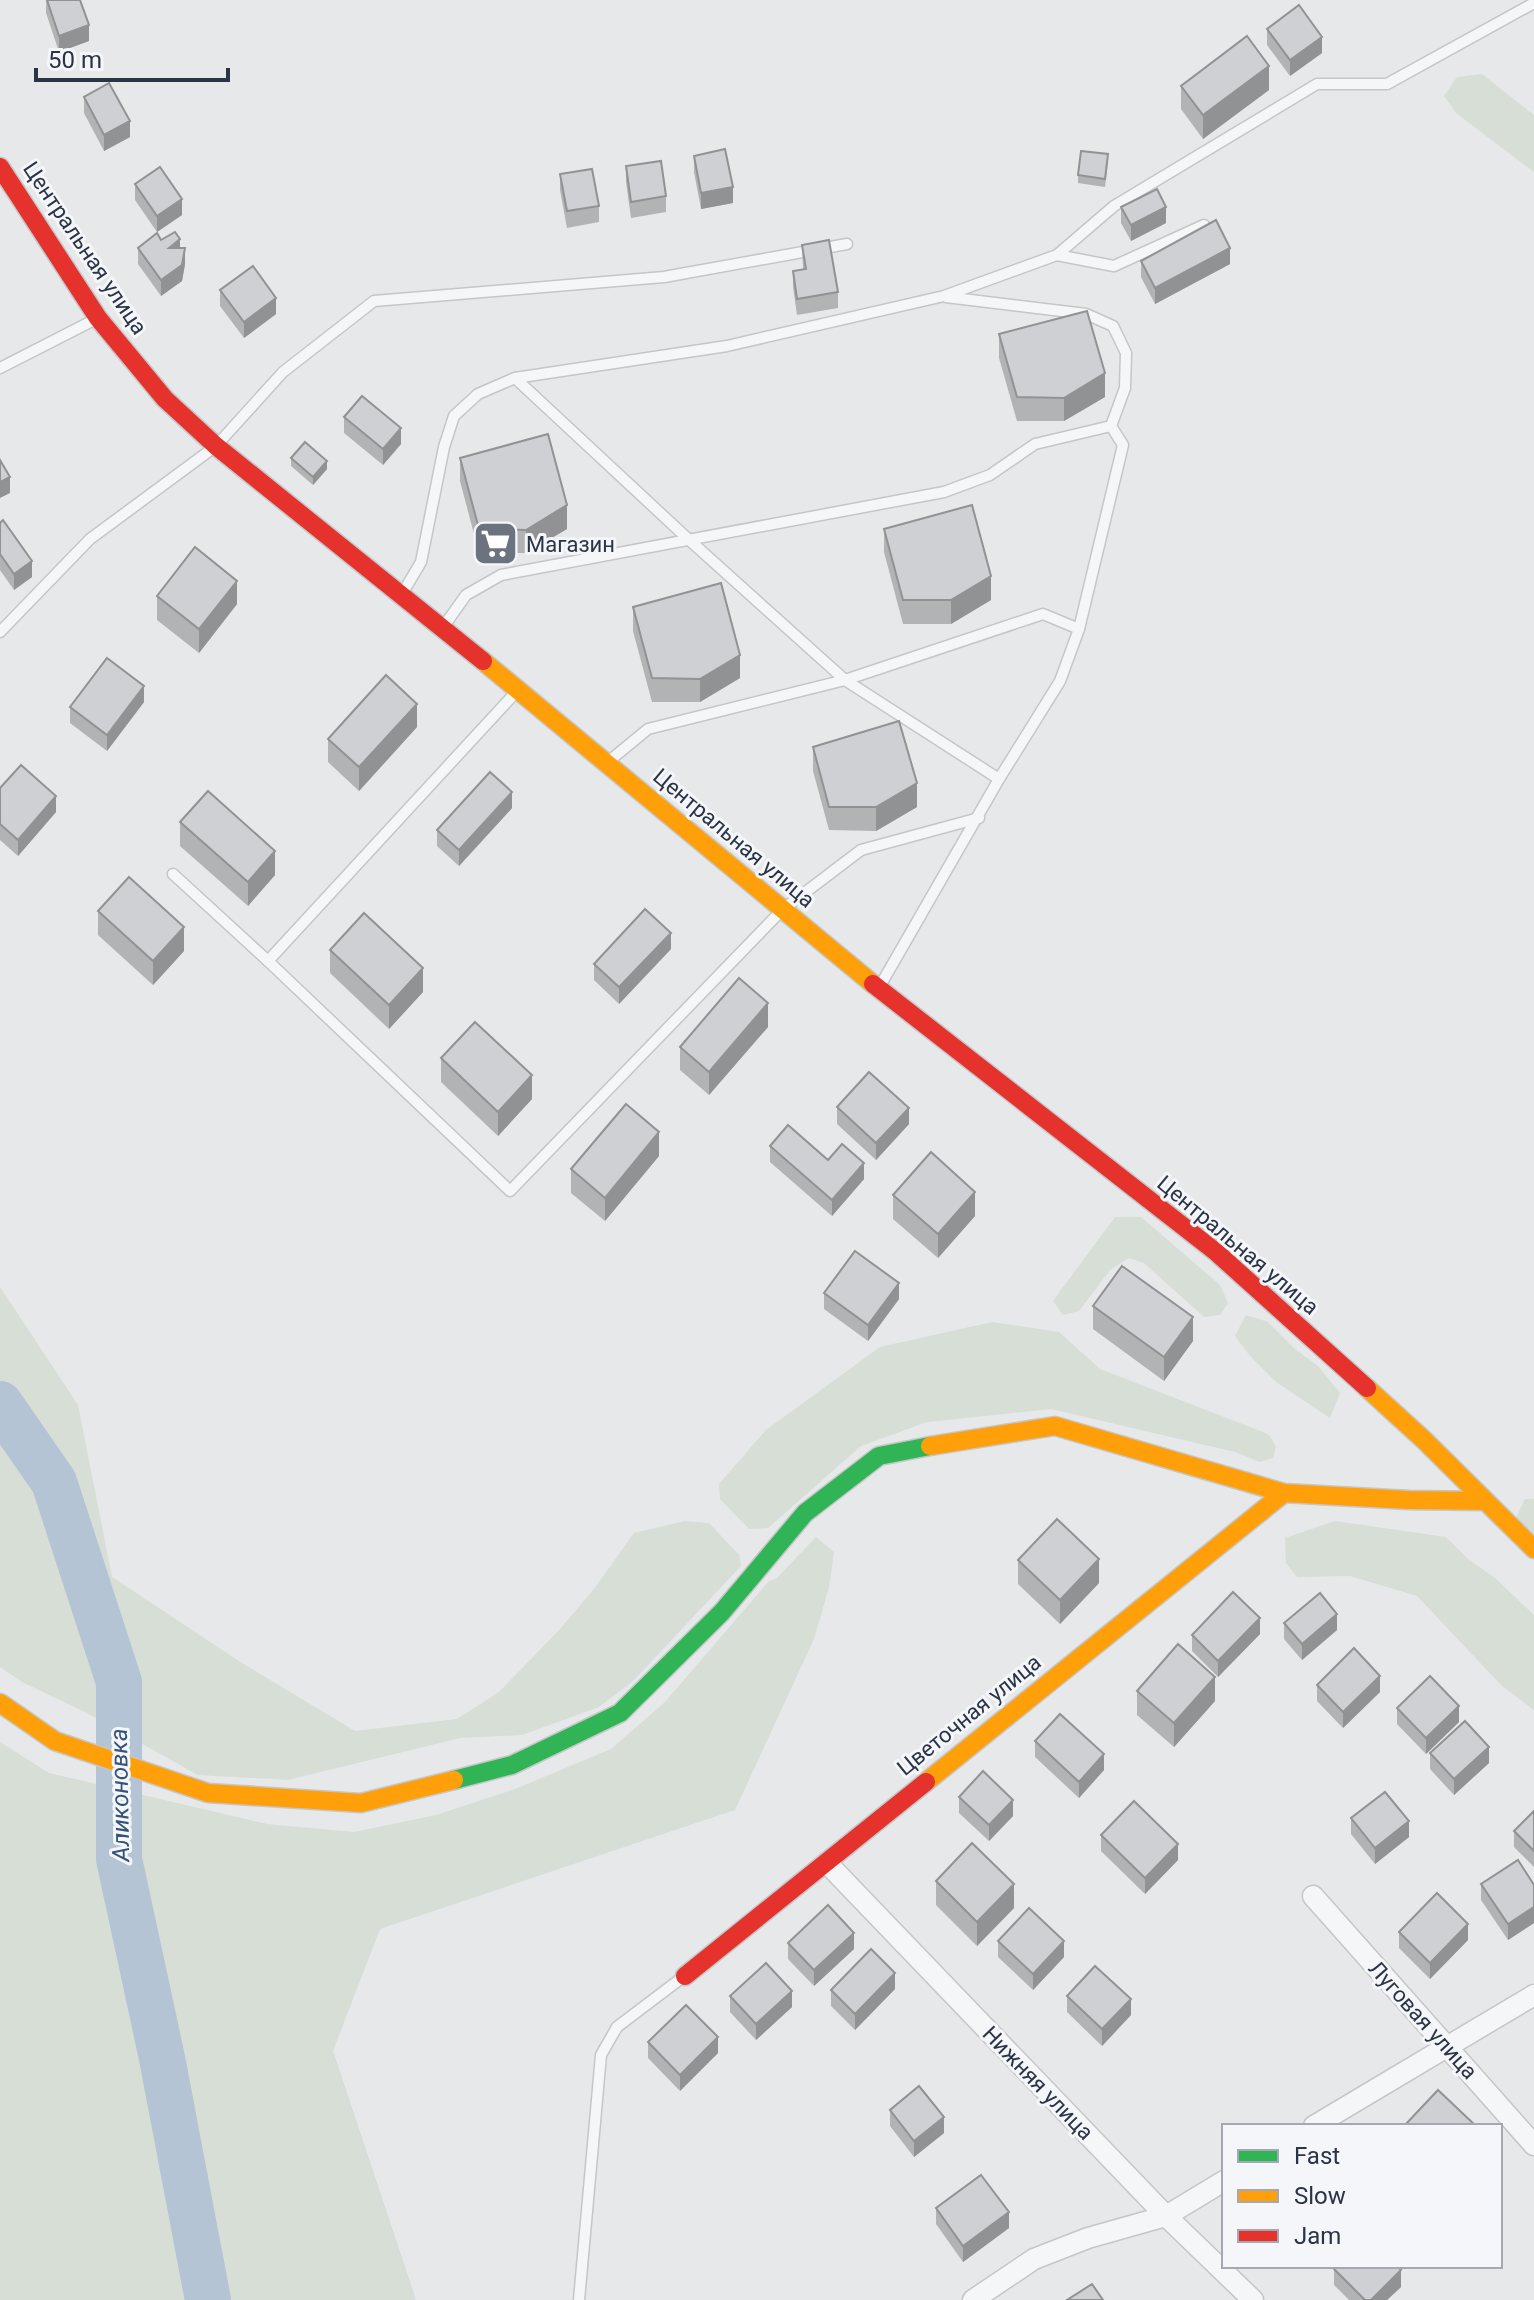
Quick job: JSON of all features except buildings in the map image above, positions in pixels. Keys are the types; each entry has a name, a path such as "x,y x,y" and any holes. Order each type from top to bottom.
{"street":[{"name":"Центральная улица","path":"0,167 98,318 165,399 216,446 443,628 879,989 1216,1252 1424,1440 1534,1549"},
{"path":"0,1703 55,1741 208,1793 361,1803 512,1765 620,1713 722,1612 805,1513 879,1456 1055,1426 1284,1493 1485,1501"},
{"name":"Цветочная улица","path":"685,1976 1284,1493"},
{"name":"Нижняя улица","path":"827,1863 1166,2216 1253,2300"},
{"name":"Луговая улица","path":"1313,1896 1534,2145"},
{"path":"1317,2124 1534,1995"},
{"path":"973,2300 1034,2259 1088,2238 1166,2216 1222,2182"}],"lane":[{"path":"401,595 421,562 444,447 454,416 478,394 515,378 727,346 944,296 1057,255 1114,206 1317,84 1387,84 1534,3"},
{"path":"1057,255 1114,266 1204,225"},
{"path":"4,627 90,539 216,446 283,372 374,301 664,277 847,244"},
{"path":"944,296 1086,314 1113,326 1126,353 1125,388 1111,426"},
{"path":"0,368 98,318"},
{"path":"515,378 845,680 999,779"},
{"path":"443,628 466,595 501,575 944,492 990,475 1035,444 1111,426"},
{"path":"879,989 999,779 1060,681 1079,629 1123,445 1111,426"},
{"path":"607,763 648,729 845,680 1043,614 1079,629"},
{"path":"268,961 518,690"},
{"path":"173,874 510,1191 782,910 861,850 979,818"},
{"path":"579,2300 601,2055 617,2027 685,1976"}],"shaded area":[{"path":"1482,74 1534,115 1534,172 1456,113 1444,96 1457,77"},
{"path":"1115,1217 1141,1217 1220,1285 1228,1303 1220,1315 1204,1317 1144,1263 1129,1258 1110,1270 1079,1311 1063,1315 1053,1301"},
{"path":"0,1287 78,1405 112,1577 242,1663 355,1731 457,1719 499,1692 594,1589 634,1533 685,1521 709,1523 739,1555 741,1566 633,1681 599,1707 522,1735 460,1738 288,1780 198,1775 85,1712 24,1683 0,1667"},
{"path":"1246,1315 1268,1322 1295,1349 1318,1366 1340,1393 1330,1418 1276,1382 1250,1356 1235,1336"},
{"path":"992,1322 1059,1332 1100,1369 1270,1436 1276,1447 1273,1458 1260,1462 1235,1452 1051,1409 927,1422 861,1446 768,1528 749,1529 720,1499 719,1484 766,1430 880,1347"},
{"path":"1525,1499 1534,1499 1534,1541 1514,1522"},
{"path":"1335,1521 1446,1537 1534,1615 1534,1710 1502,1686 1417,1596 1350,1576 1297,1577 1286,1563 1285,1538"},
{"path":"816,1537 834,1552 829,1587 814,1639 735,1810 380,1929 333,2051 416,2300 0,2300 0,1742 49,1773 267,1824 354,1832 436,1815 515,1789 611,1749 665,1702 769,1581 777,1578"}],"waterway":[{"name":"Аликоновка","path":"0,1404 54,1482 119,1682 119,1859 162,2058 208,2300"}],"traffic: fast":[{"path":"454,1780 512,1765 620,1713 722,1612 805,1513 879,1456 930,1446"}],"traffic: slow":[{"path":"483,661 873,984"},
{"path":"1367,1388 1534,1549"},
{"path":"930,1446 1055,1426 1284,1493 1485,1501"},
{"path":"926,1782 1284,1493"},
{"path":"0,1703 55,1741 208,1793 361,1803 454,1780"}],"traffic: jam":[{"path":"0,167 98,318 165,399 216,446 483,661"},
{"path":"873,984 1216,1252 1367,1388"},
{"path":"685,1976 926,1782"}],"place":[{"name":"Магазин","path":"495,544"}]}
